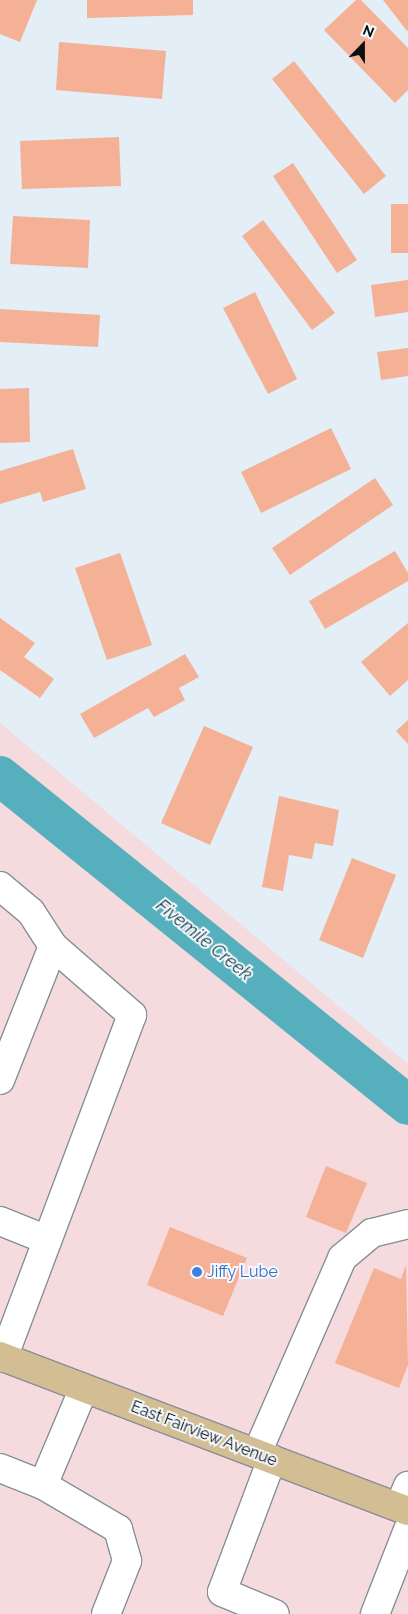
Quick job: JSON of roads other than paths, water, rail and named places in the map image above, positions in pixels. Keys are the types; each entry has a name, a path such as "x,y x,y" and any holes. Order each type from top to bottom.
{"main road":[{"name":"East Fairview Avenue","path":"2,1357 406,1508"}],"lane":[{"path":"0,886 31,912 53,946 132,1016 2,1357"},
{"path":"0,1080 53,946"},
{"path":"0,1221 47,1240"},
{"path":"275,1614 222,1592 265,1456 342,1258 372,1233 408,1224"},
{"path":"43,1485 84,1388"},
{"path":"0,1468 43,1485 118,1528 127,1561 106,1614"},
{"path":"375,1614 406,1508"}],"waterway":[{"name":"Fivemile Creek","path":"0,776 408,1105"}],"place":[{"name":"Jiffy Lube","path":"197,1272"}]}
